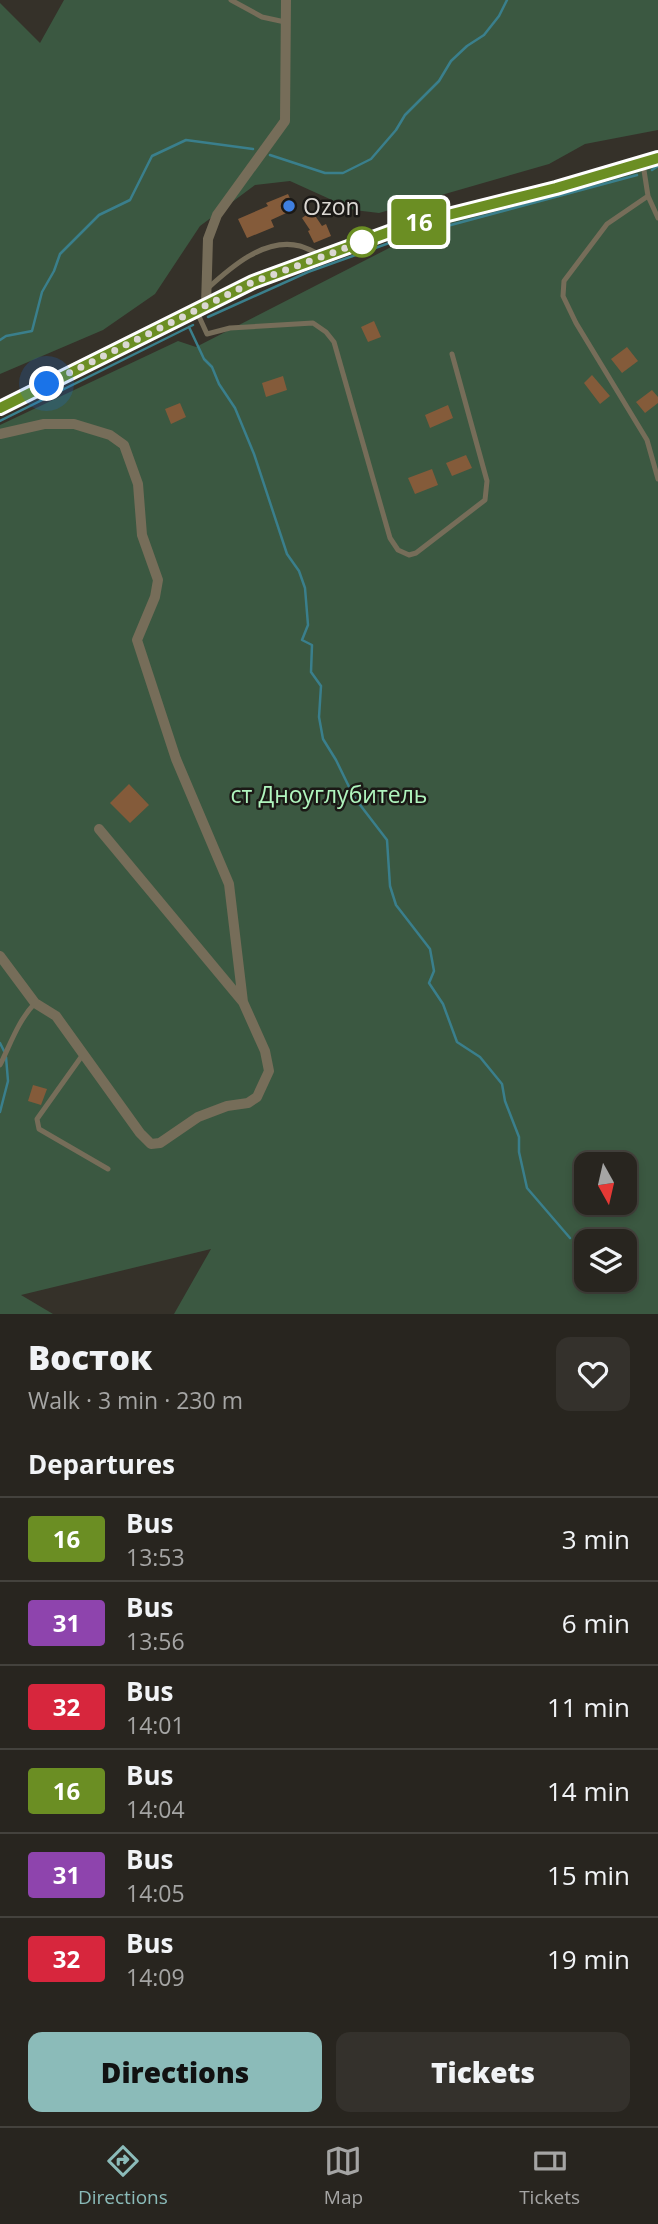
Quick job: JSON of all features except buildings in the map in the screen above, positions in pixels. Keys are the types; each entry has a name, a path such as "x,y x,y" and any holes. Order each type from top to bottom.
{"street":[{"path":"201,307 207,289 205,264 208,239 217,215 285,121 286,0"},
{"path":"0,408 253,282 408,225 658,158"},
{"path":"0,434 44,424 74,424 110,435 124,445 138,484 142,535 158,580 155,597 137,640 176,760 229,884 243,1002"},
{"path":"0,956 35,1003 57,1016 139,1133 151,1144 160,1143 198,1117 227,1106 248,1103 257,1097 269,1071 265,1051 243,1002 99,829"}],"lane":[{"path":"231,0 262,17 285,22"},
{"path":"643,164 648,196 658,218"},
{"path":"648,196 607,224 564,281 563,296 576,323 647,440 658,478"},
{"path":"207,289 225,271 261,250 299,245 324,256"},
{"path":"201,307 207,334 230,328 313,323 326,332 334,342 390,538 398,550 409,555 416,553 485,500 487,481 452,354"},
{"path":"0,1065 16,1029 35,1003"},
{"path":"84,1053 37,1119 39,1129 108,1169"}],"green space":[{"path":"64,0 658,0 658,130 585,144 549,164 379,213 354,210 290,181 255,185 200,226 155,294 103,330 0,374 0,3 40,43"},
{"name":"ст Дноуглубитель","path":"658,161 658,1314 174,1314 211,1249 21,1295 53,1314 0,1314 0,425 178,341 196,347 436,224"}],"waterway":[{"path":"270,155 325,173 343,173 371,159 405,115 439,81 451,61 484,35 499,16 507,0"},
{"path":"0,340 6,336 32,331 42,292 60,254 99,215 130,200 152,156 186,140 253,149"},
{"path":"652,170 658,166"},
{"path":"208,317 308,272 406,237 637,175"},
{"path":"0,421 193,325"},
{"path":"189,327 204,359 212,367 219,384 235,408 254,454 287,554 299,571 305,588 308,625 302,640 312,645 311,672 321,686 319,717 323,739 354,797 387,840 390,886 396,905 430,949 434,971 429,983 443,1004 457,1042 480,1057 502,1084 505,1101 519,1137 519,1152 527,1188 570,1238"},
{"path":"0,1043 4,1051"},
{"path":"0,1112 8,1081 6,1057"}],"bus line":[{"name":"16","path":"0,408 253,282 408,225 556,188 658,158"}],"place":[{"name":"Ozon","path":"289,206"}],"route":[{"path":"47,384 253,282 362,242"}]}
